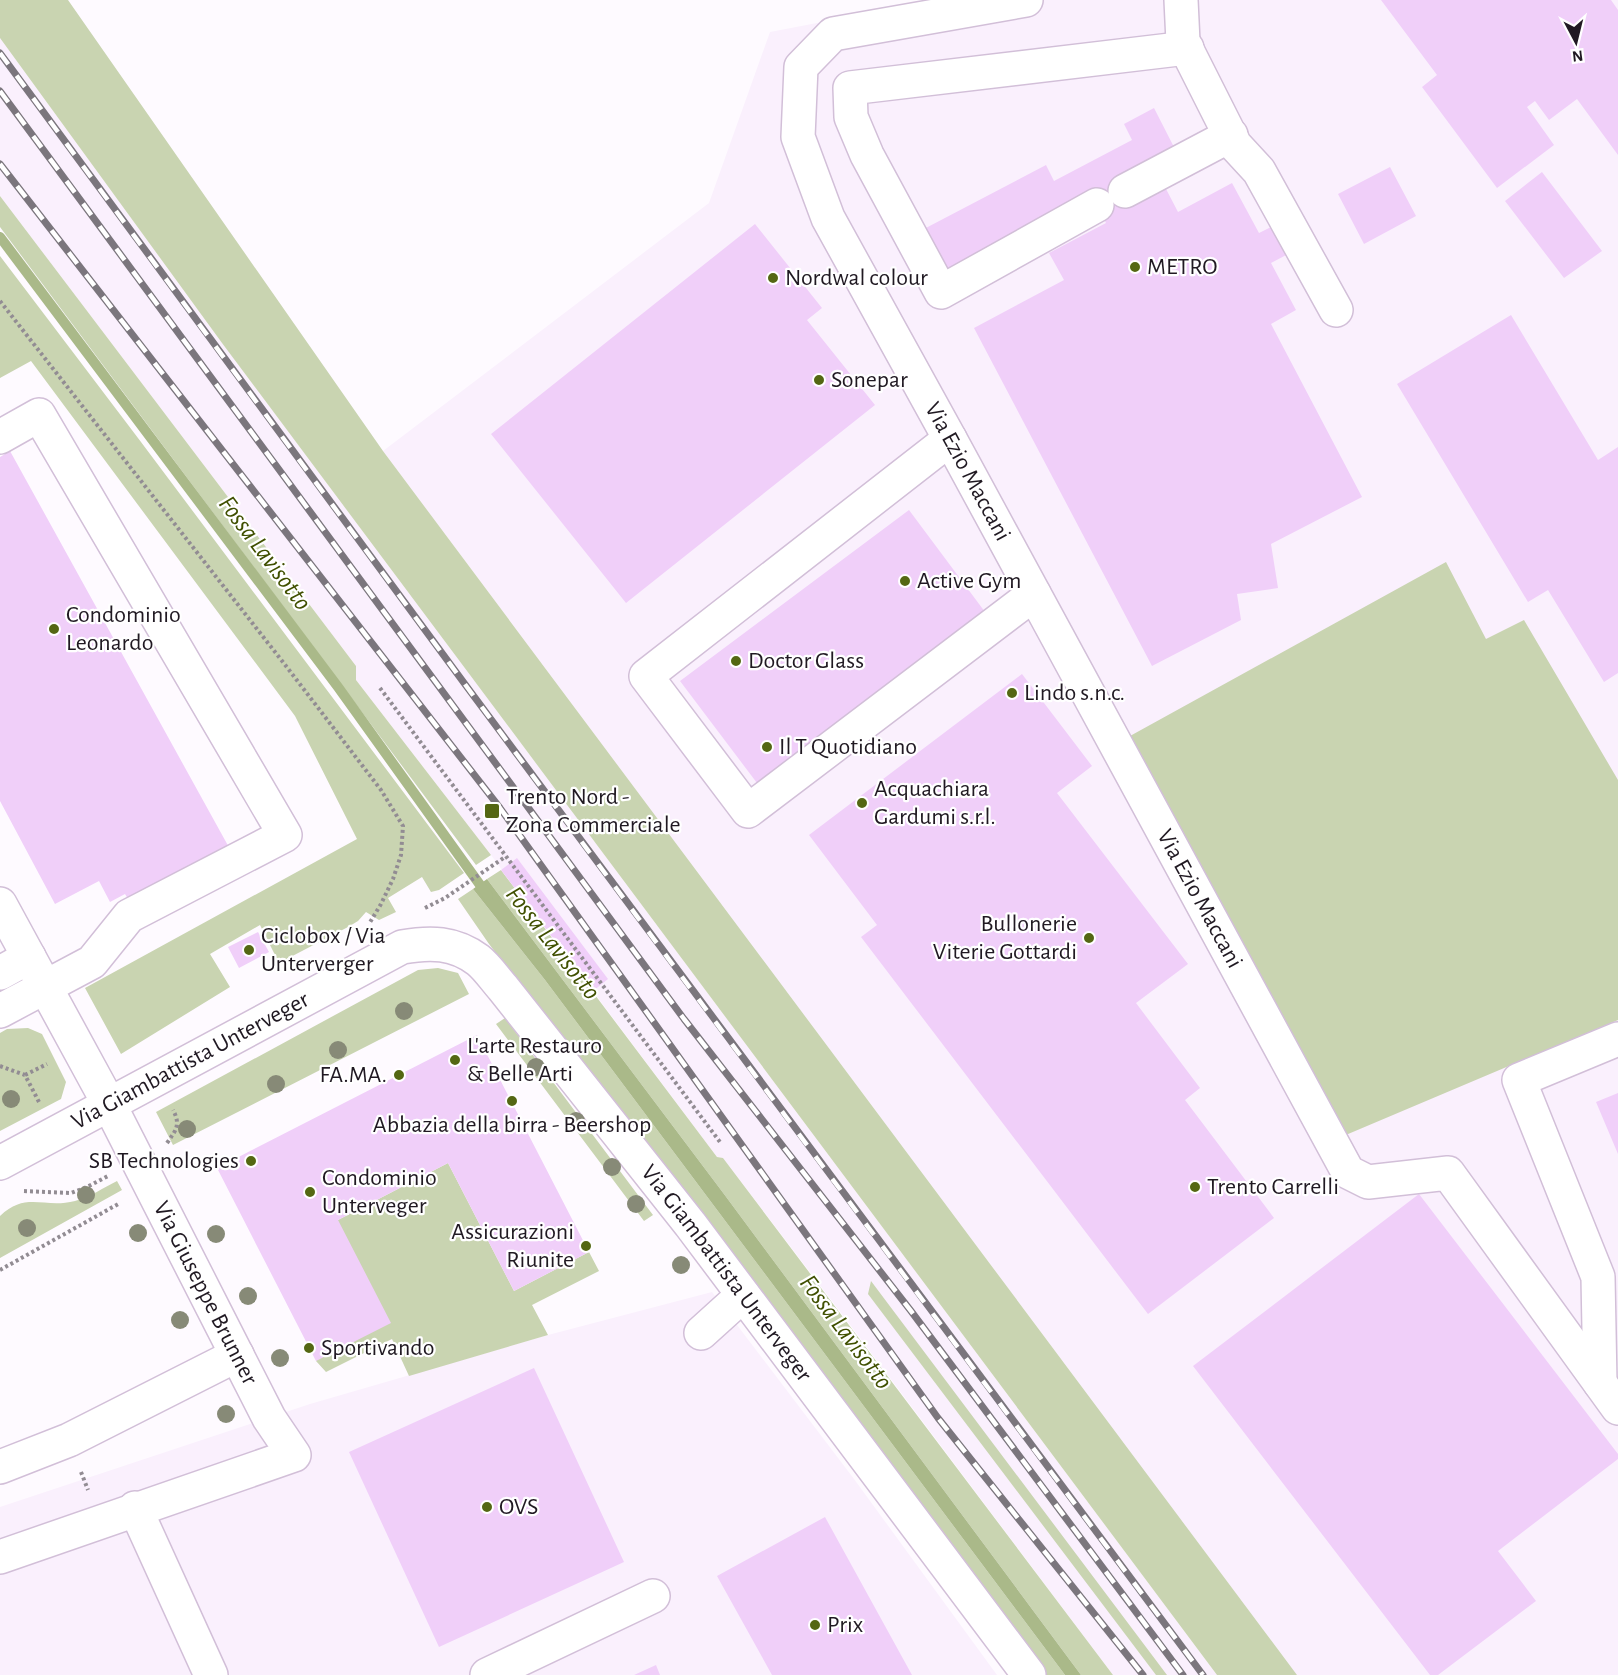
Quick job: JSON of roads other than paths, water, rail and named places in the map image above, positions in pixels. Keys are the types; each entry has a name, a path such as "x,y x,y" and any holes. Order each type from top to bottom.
{"street":[{"name":"Via Ezio Maccani","path":"1026,0 833,34 801,67 798,137 828,218 1348,1172 1368,1182 1448,1173 1609,1395"},
{"path":"1181,0 1183,42 1235,145 1258,171 1336,310"},
{"path":"1187,48 850,88 851,117 867,155 941,292 1231,135"},
{"path":"0,437 39,415 285,835 129,916 92,962 0,1011"},
{"path":"950,439 646,676 748,811 1034,594"},
{"name":"Via Giuseppe Brunner","path":"0,904 109,1104 269,1418 294,1455 135,1508"},
{"name":"Via Giambattista Unterveger","path":"0,1163 402,948 435,943 448,945 479,960 682,1215 1029,1675"},
{"path":"0,973 29,957"},
{"path":"1609,1395 1598,1277 1519,1080 1618,1039"},
{"path":"701,1333 743,1295"},
{"path":"0,1467 69,1440 237,1355"},
{"path":"0,1557 135,1508 211,1675"},
{"path":"487,1675 653,1596"}],"waterway":[{"name":"Fossa Lavisotto","path":"0,237 338,687 488,896"}],"railway":[{"path":"0,53 599,866 1203,1675"},
{"path":"0,91 684,1019 911,1311 1183,1675"},
{"path":"0,164 500,808 938,1418 1143,1675"}],"place":[{"name":"METRO","path":"1135,267"},
{"name":"Nordwal colour","path":"773,278"},
{"name":"Sonepar","path":"819,380"},
{"name":"Active Gym","path":"905,581"},
{"name":"Condominio Leonardo","path":"54,629"},
{"name":"Doctor Glass","path":"736,661"},
{"name":"Lindo s.n.c.","path":"1012,693"},
{"name":"Il T Quotidiano","path":"767,747"},
{"name":"Acquachiara Gardumi s.r.l.","path":"862,803"},
{"name":"Trento Nord - Zona Commerciale","path":"492,811"},
{"name":"Bullonerie Viterie Gottardi","path":"1089,938"},
{"name":"Ciclobox / Via Unterverger","path":"249,950"},
{"name":"L'arte Restauro & Belle Arti","path":"455,1060"},
{"name":"FA.MA.","path":"399,1075"},
{"name":"Abbazia della birra - Beershop","path":"512,1101"},
{"name":"SB Technologies","path":"251,1161"},
{"name":"Trento Carrelli","path":"1195,1187"},
{"name":"Condominio Unterveger","path":"310,1192"},
{"name":"Assicurazioni Riunite","path":"586,1246"},
{"name":"Sportivando","path":"309,1348"},
{"name":"OVS","path":"487,1507"},
{"name":"Prix","path":"815,1625"}]}
